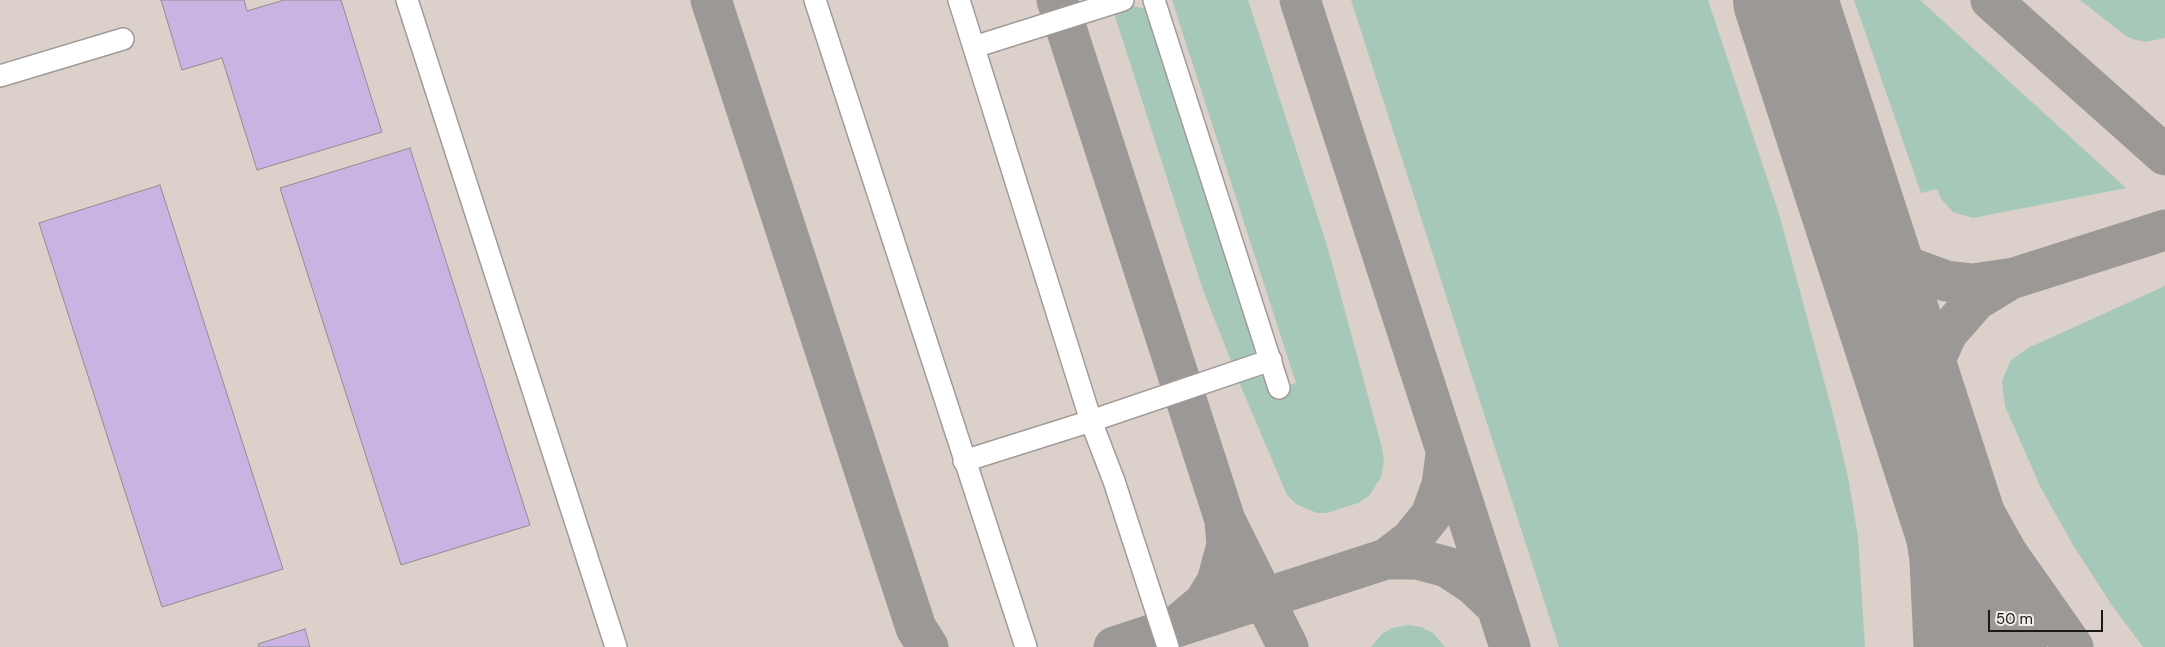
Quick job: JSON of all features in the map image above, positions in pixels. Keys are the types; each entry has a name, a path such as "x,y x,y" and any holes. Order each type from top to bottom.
{"lane":[{"path":"407,0 616,647"},
{"path":"815,0 1026,647"},
{"path":"959,0 1092,421 1168,647"},
{"path":"974,47 1123,0"},
{"path":"1154,0 1279,388"},
{"path":"0,76 123,39"},
{"path":"964,461 1092,421 1271,360"}],"shaded area":[{"path":"0,0 2165,0 2165,647 0,647"}],"green space":[{"path":"1172,0 1248,0 1329,252 1382,448 1384,461 1381,477 1369,496 1358,503 1327,513 1317,513 1296,504 1287,495 1239,382 1256,376 1264,377 1273,391 1296,383"},
{"path":"1351,0 1708,0 1780,217 1833,414 1848,477 1858,537 1865,647 1559,647"},
{"path":"1854,0 1920,0 2126,188 1973,218 1953,212 1941,199 1937,189 1921,193"},
{"path":"2080,0 2165,0 2165,38 2146,42 2126,36"},
{"path":"1130,5 1146,9 1256,348 1251,359 1233,366 1203,290 1113,10"},
{"path":"2165,286 2165,647 2143,647 2111,604 2073,545 2040,486 2005,406 2002,381 2011,360 2028,348"},
{"path":"1408,625 1421,627 1433,633 1445,647 1371,647 1382,634 1392,628"}],"building":[{"path":"161,0 244,0 247,11 284,0 341,0 382,132 257,170 222,58 182,70"},
{"path":"410,148 530,525 401,565 280,188"},
{"path":"160,185 283,569 162,607 39,223"},
{"path":"305,629 310,647 259,647 258,644"}],"taxiway":[{"path":"711,0 916,628 928,647"},
{"path":"1057,0 1225,520 1288,647"},
{"path":"1300,0 1510,647"},
{"path":"1787,0 1792,21"},
{"path":"1991,0 2165,155"},
{"path":"1853,209 1893,325 1944,440 2007,553 2073,647"},
{"path":"1862,224 1886,251 1908,267 1946,281 1973,284 2014,278 2165,230"},
{"path":"1925,409 1929,373 1947,333 1976,300 2009,280"},
{"path":"1899,383 1916,466 1930,560 1934,647"},
{"path":"1386,559 1411,540 1431,515 1442,485 1446,454"},
{"path":"1178,625 1204,603 1217,582 1227,545 1225,520"},
{"path":"1114,647 1386,559 1417,559 1447,567 1473,584 1496,606"}],"runway":[{"path":"1785,0 1995,647"}]}
